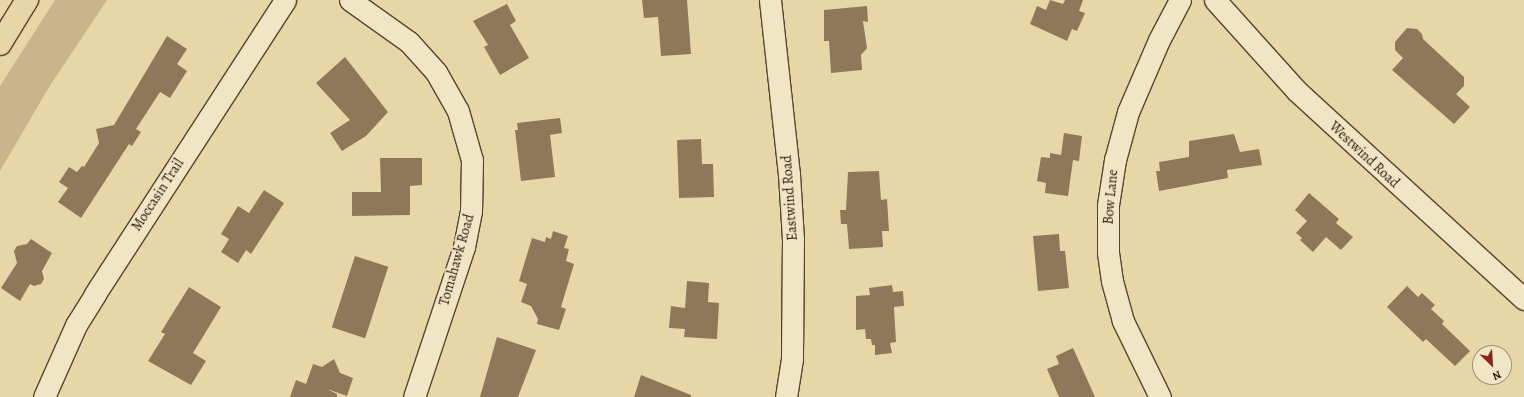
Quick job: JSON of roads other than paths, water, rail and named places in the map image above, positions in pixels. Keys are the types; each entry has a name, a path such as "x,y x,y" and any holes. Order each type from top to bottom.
{"main road":[{"path":"0,44 27,0"}],"street":[{"name":"Moccasin Trail","path":"44,397 76,325 285,0"},
{"name":"Tomahawk Road","path":"350,0 409,42 436,72 458,111 472,160 471,211 464,247 414,397"},
{"name":"Eastwind Road","path":"770,0 789,174 793,239 792,352 786,397"},
{"name":"Bow Lane","path":"1160,397 1123,321 1112,281 1108,252 1108,205 1114,160 1128,112 1159,40 1180,0"},
{"name":"Westwind Road","path":"1215,0 1297,91 1524,299"}]}
